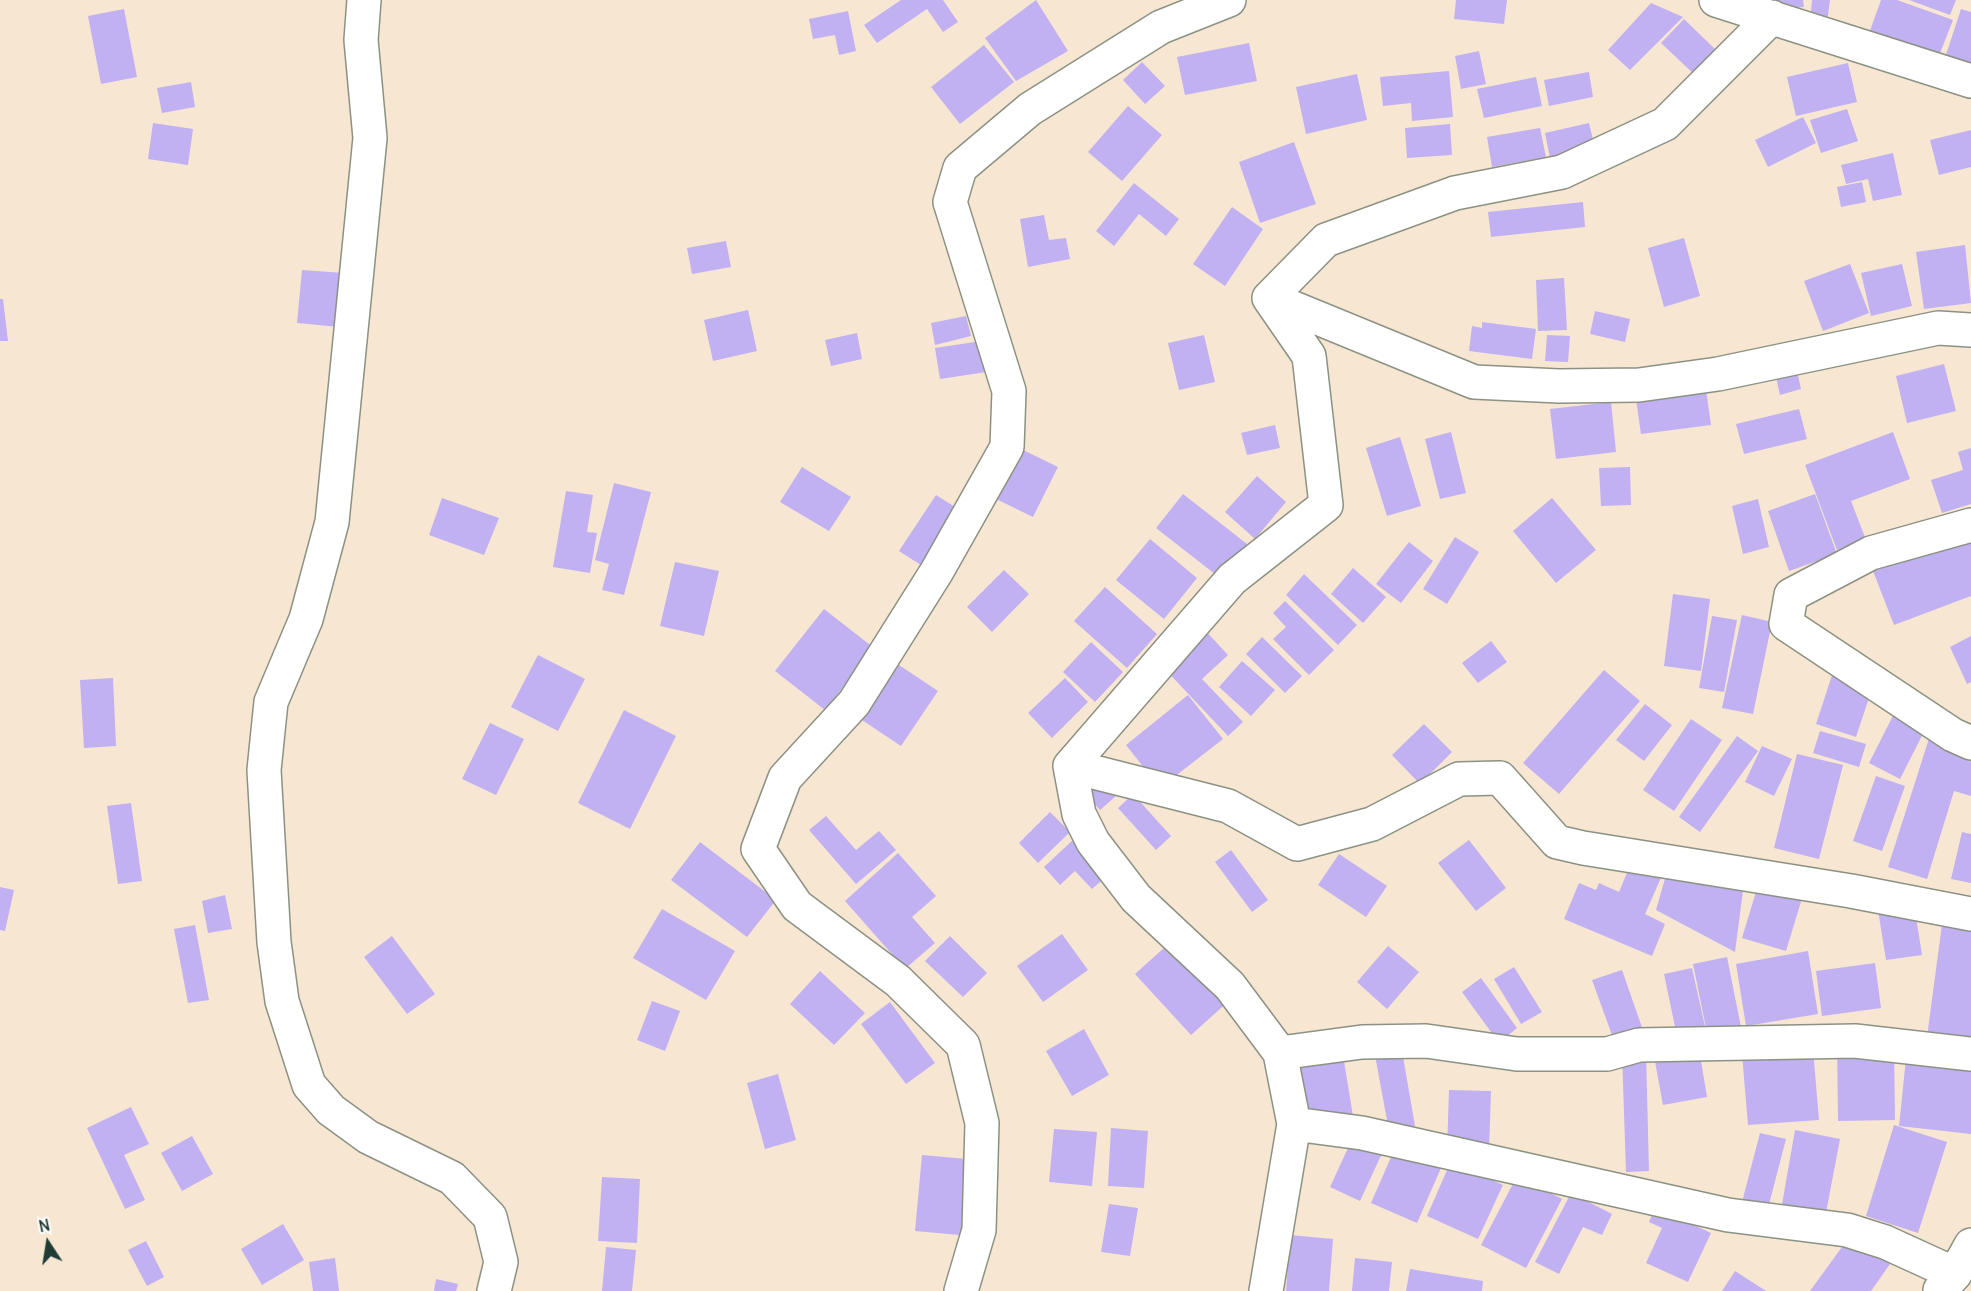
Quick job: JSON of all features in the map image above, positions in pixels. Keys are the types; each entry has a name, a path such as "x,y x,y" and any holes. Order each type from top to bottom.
{"street":[{"path":"364,0 361,40 370,138 332,522 306,620 271,702 265,758 274,942 282,1001 309,1085 331,1110 368,1137 452,1178 489,1217 501,1262 494,1291"},
{"path":"961,1291 979,1230 982,1123 963,1045 898,981 797,906 758,849 785,778 854,703 937,571 1007,447 1010,391 950,202 960,168 1030,109 1161,27 1229,0"},
{"path":"1716,0 1971,81"},
{"path":"1269,298 1326,240 1455,193 1562,172 1665,124 1772,17"},
{"path":"1269,298 1474,381 1549,385 1639,386 1729,372 1938,328 1971,330"},
{"path":"1070,766 1232,579 1326,505 1309,356 1269,298"},
{"path":"1971,525 1871,553 1791,595 1786,624 1953,735 1971,743"},
{"path":"1070,766 1228,806 1297,844 1372,824 1458,779 1500,778 1557,842 1971,914"},
{"path":"1070,766 1079,814 1093,842 1136,898 1230,986 1280,1053 1294,1124 1266,1291"},
{"path":"1280,1053 1362,1042 1426,1041 1517,1054 1607,1054 1639,1045 1855,1041 1971,1054"},
{"path":"1294,1124 1362,1133 1728,1215 1847,1230 1885,1242 1946,1283 1971,1245"}],"building":[{"path":"901,0 943,0 958,22 943,32 927,9 877,43 864,25"},
{"path":"1036,0 1068,51 1016,81 985,38"},
{"path":"1456,0 1507,0 1504,24 1454,19"},
{"path":"1778,0 1803,0 1804,7 1779,9"},
{"path":"1812,0 1830,0 1827,23 1810,21"},
{"path":"1881,0 1897,0 1953,20 1937,61 1868,36"},
{"path":"1909,0 1956,0 1950,15"},
{"path":"1651,3 1683,17 1630,70 1608,50"},
{"path":"124,9 137,77 101,84 88,16"},
{"path":"1961,9 1971,12 1971,73 1943,64"},
{"path":"848,11 856,51 839,55 835,35 813,39 809,19"},
{"path":"1684,19 1718,52 1696,76 1661,43"},
{"path":"1249,43 1257,81 1185,95 1177,57"},
{"path":"984,45 1014,82 960,124 931,87"},
{"path":"1479,51 1486,84 1461,89 1455,56"},
{"path":"1142,62 1165,86 1145,104 1123,80"},
{"path":"1848,63 1857,102 1796,116 1787,77"},
{"path":"1449,71 1453,117 1412,121 1411,103 1383,106 1380,77"},
{"path":"1589,72 1593,97 1549,106 1544,80"},
{"path":"1357,74 1367,120 1306,134 1296,87"},
{"path":"1536,77 1542,106 1484,118 1477,89"},
{"path":"191,82 195,107 162,113 157,88"},
{"path":"1128,106 1162,135 1122,181 1088,152"},
{"path":"1847,109 1858,141 1821,153 1810,120"},
{"path":"1803,117 1816,143 1768,167 1755,140"},
{"path":"153,123 193,129 188,165 148,159"},
{"path":"1589,123 1595,148 1550,158 1545,133"},
{"path":"1450,124 1452,155 1407,158 1405,128"},
{"path":"1540,128 1546,157 1492,167 1487,137"},
{"path":"1971,130 1971,167 1939,175 1930,140"},
{"path":"1294,142 1316,204 1260,223 1239,162"},
{"path":"1893,153 1902,195 1873,201 1868,179 1846,184 1841,165"},
{"path":"1862,182 1866,202 1841,207 1837,187"},
{"path":"1134,183 1179,219 1166,236 1139,214 1114,246 1096,231"},
{"path":"1583,202 1585,227 1491,237 1488,212"},
{"path":"1232,207 1263,229 1225,286 1193,264"},
{"path":"1044,215 1049,240 1066,238 1070,259 1028,267 1020,219"},
{"path":"1684,238 1700,296 1664,307 1648,248"},
{"path":"726,241 731,267 692,274 687,248"},
{"path":"1965,245 1971,303 1924,309 1916,252"},
{"path":"1850,264 1869,313 1823,331 1804,281"},
{"path":"1902,264 1912,306 1871,316 1861,273"},
{"path":"302,270 344,273 339,327 297,323"},
{"path":"1564,278 1567,330 1538,331 1536,280"},
{"path":"0,299 3,299 8,341 0,341"},
{"path":"748,310 757,351 713,361 704,320"},
{"path":"1595,311 1630,319 1625,342 1590,334"},
{"path":"966,316 971,336 935,345 931,323"},
{"path":"1482,322 1536,329 1532,359 1469,351 1472,326 1482,328"},
{"path":"857,333 862,359 831,366 825,340"},
{"path":"1204,335 1215,382 1179,390 1168,343"},
{"path":"1547,335 1570,336 1568,362 1545,361"},
{"path":"988,340 993,371 940,379 935,348"},
{"path":"1944,364 1956,411 1907,423 1896,376"},
{"path":"1797,371 1801,389 1780,395 1776,377"},
{"path":"1705,383 1711,425 1641,434 1635,392"},
{"path":"1611,402 1616,452 1556,459 1550,409"},
{"path":"1799,409 1807,439 1744,454 1736,424"},
{"path":"1275,425 1280,448 1247,455 1241,433"},
{"path":"1451,432 1466,493 1440,499 1425,439"},
{"path":"1893,432 1910,479 1851,501 1866,540 1837,550 1805,465"},
{"path":"1400,437 1421,506 1387,516 1366,448"},
{"path":"1017,447 1058,467 1033,517 992,497"},
{"path":"1971,448 1971,504 1942,513 1931,480 1963,470 1958,452"},
{"path":"802,467 851,497 829,531 780,502"},
{"path":"1630,467 1631,505 1601,506 1599,468"},
{"path":"1257,476 1286,502 1255,539 1225,512"},
{"path":"614,483 651,492 624,595 602,590 609,564 595,560"},
{"path":"566,491 593,495 587,532 597,533 590,573 553,567"},
{"path":"1183,494 1247,544 1220,578 1156,528"},
{"path":"1815,494 1837,554 1789,571 1768,511"},
{"path":"936,495 963,512 927,569 899,551"},
{"path":"442,498 499,518 484,555 429,535"},
{"path":"1552,498 1596,550 1556,583 1513,531"},
{"path":"1758,499 1769,547 1743,554 1732,506"},
{"path":"1971,534 1971,596 1894,625 1873,571"},
{"path":"1455,537 1479,552 1447,604 1423,589"},
{"path":"1150,539 1197,578 1164,619 1116,580"},
{"path":"1409,542 1433,561 1401,603 1376,584"},
{"path":"675,562 719,571 704,636 660,626"},
{"path":"1353,568 1386,597 1363,623 1331,594"},
{"path":"1004,570 1029,594 992,632 967,607"},
{"path":"1304,574 1357,625 1338,645 1286,595"},
{"path":"1105,587 1157,634 1127,668 1074,621"},
{"path":"1673,594 1710,599 1701,671 1664,666"},
{"path":"1285,601 1334,650 1309,675 1273,639 1286,627 1273,613"},
{"path":"824,609 874,648 825,710 775,671"},
{"path":"1742,615 1772,622 1753,714 1722,708"},
{"path":"1712,616 1737,620 1724,692 1699,688"},
{"path":"1203,628 1228,655 1202,679 1243,722 1228,736 1162,666"},
{"path":"1971,636 1971,682 1967,684 1950,647"},
{"path":"1262,637 1302,676 1285,693 1246,654"},
{"path":"1491,641 1507,662 1478,683 1462,663"},
{"path":"1091,642 1123,672 1095,702 1063,672"},
{"path":"538,655 585,679 558,731 511,707"},
{"path":"1242,661 1275,690 1251,716 1219,687"},
{"path":"899,665 938,691 901,746 862,720"},
{"path":"1835,666 1875,680 1856,737 1816,724"},
{"path":"1604,670 1640,701 1559,794 1523,763"},
{"path":"113,678 116,746 84,748 80,680"},
{"path":"1065,678 1088,702 1052,738 1028,713"},
{"path":"1188,695 1223,739 1160,788 1126,745"},
{"path":"1900,702 1931,718 1900,779 1869,763"},
{"path":"1645,704 1672,725 1644,761 1616,740"},
{"path":"624,710 676,736 630,829 578,803"},
{"path":"1691,719 1722,740 1674,811 1643,790"},
{"path":"490,723 524,739 496,795 462,779"},
{"path":"1424,724 1452,752 1420,784 1392,755"},
{"path":"1933,726 1971,738 1971,796 1954,791 1927,879 1888,867"},
{"path":"1820,731 1866,744 1859,767 1813,753"},
{"path":"1737,736 1758,751 1700,832 1679,817"},
{"path":"1762,746 1792,759 1774,796 1745,782"},
{"path":"1797,754 1843,765 1819,859 1774,848"},
{"path":"1876,776 1905,786 1882,851 1853,841"},
{"path":"1103,782 1116,796 1100,810 1087,795"},
{"path":"1133,794 1171,836 1156,850 1118,808"},
{"path":"131,803 142,881 118,884 107,806"},
{"path":"1050,812 1070,832 1038,863 1019,843"},
{"path":"826,816 856,850 879,831 896,850 856,884 809,830"},
{"path":"1962,832 1971,834 1971,883 1951,879"},
{"path":"1075,838 1109,874 1092,889 1075,871 1060,885 1044,867"},
{"path":"1469,840 1506,888 1476,911 1438,863"},
{"path":"700,842 776,900 747,937 671,880"},
{"path":"1231,850 1268,900 1252,912 1215,862"},
{"path":"898,853 936,896 912,917 935,943 905,969 845,901"},
{"path":"1339,854 1387,886 1366,917 1318,885"},
{"path":"1633,858 1664,871 1645,914 1665,924 1652,956 1564,919 1579,883 1596,890 1599,883 1619,892"},
{"path":"1668,868 1744,883 1735,952 1656,910"},
{"path":"1759,882 1803,895 1786,951 1742,938"},
{"path":"0,887 14,890 5,931 0,930"},
{"path":"225,895 232,929 208,933 202,901"},
{"path":"1914,904 1922,955 1886,960 1878,910"},
{"path":"662,909 735,951 706,1000 633,958"},
{"path":"1943,917 1971,921 1971,1044 1927,1037"},
{"path":"195,925 209,1000 188,1003 174,929"},
{"path":"1062,934 1088,970 1043,1002 1017,966"},
{"path":"392,936 435,994 407,1014 364,957"},
{"path":"950,936 987,973 963,997 925,961"},
{"path":"1174,939 1230,1000 1191,1035 1135,974"},
{"path":"1388,946 1419,972 1387,1009 1357,982"},
{"path":"1808,951 1818,1014 1746,1026 1736,964"},
{"path":"1727,957 1741,1027 1707,1033 1693,964"},
{"path":"1875,963 1881,1008 1822,1016 1816,971"},
{"path":"1514,967 1542,1012 1521,1024 1494,979"},
{"path":"1692,968 1708,1040 1679,1046 1664,974"},
{"path":"1622,970 1645,1036 1616,1046 1592,980"},
{"path":"820,971 865,1013 834,1045 790,1004"},
{"path":"1481,978 1517,1028 1499,1043 1462,992"},
{"path":"652,1001 680,1011 665,1051 637,1040"},
{"path":"890,1002 935,1063 906,1084 861,1024"},
{"path":"1084,1029 1109,1075 1072,1096 1046,1051"},
{"path":"1894,1040 1895,1120 1838,1121 1837,1041"},
{"path":"1401,1045 1415,1126 1389,1131 1374,1050"},
{"path":"1342,1049 1353,1116 1310,1122 1299,1056"},
{"path":"1699,1049 1707,1097 1663,1105 1654,1056"},
{"path":"1813,1049 1819,1120 1748,1125 1742,1054"},
{"path":"1907,1049 1971,1056 1971,1134 1899,1126"},
{"path":"1646,1052 1649,1171 1626,1172 1622,1053"},
{"path":"778,1074 796,1140 765,1149 747,1083"},
{"path":"1449,1090 1491,1091 1489,1151 1447,1150"},
{"path":"131,1107 149,1144 124,1155 145,1200 125,1209 87,1128"},
{"path":"1894,1125 1947,1142 1918,1233 1866,1216"},
{"path":"1111,1128 1148,1131 1144,1188 1108,1186"},
{"path":"1054,1129 1097,1132 1092,1186 1049,1182"},
{"path":"1795,1130 1840,1139 1825,1218 1781,1210"},
{"path":"1760,1133 1786,1139 1767,1212 1741,1206"},
{"path":"1354,1135 1384,1149 1360,1201 1330,1187"},
{"path":"192,1136 213,1174 182,1191 161,1153"},
{"path":"1395,1148 1441,1168 1417,1223 1371,1203"},
{"path":"922,1155 978,1160 971,1236 915,1231"},
{"path":"1451,1161 1503,1185 1478,1239 1427,1216"},
{"path":"1517,1176 1562,1199 1526,1268 1481,1245"},
{"path":"602,1177 640,1179 637,1243 598,1241"},
{"path":"1571,1193 1612,1214 1602,1235 1583,1227 1559,1274 1535,1262"},
{"path":"1109,1204 1138,1208 1130,1256 1101,1252"},
{"path":"1655,1207 1711,1233 1688,1282 1646,1263 1662,1228 1649,1222"},
{"path":"283,1224 304,1260 262,1285 241,1249"},
{"path":"1290,1235 1333,1239 1329,1291 1286,1291"},
{"path":"1850,1236 1890,1264 1871,1291 1810,1291"},
{"path":"146,1241 164,1277 147,1286 128,1250"},
{"path":"606,1247 636,1250 632,1291 602,1291"},
{"path":"335,1258 339,1291 313,1291 309,1262"},
{"path":"1355,1258 1392,1262 1389,1291 1352,1291"},
{"path":"1410,1269 1483,1281 1482,1291 1406,1291"},
{"path":"1735,1271 1766,1291 1722,1291"},
{"path":"436,1279 458,1284 456,1291 434,1291"}]}
